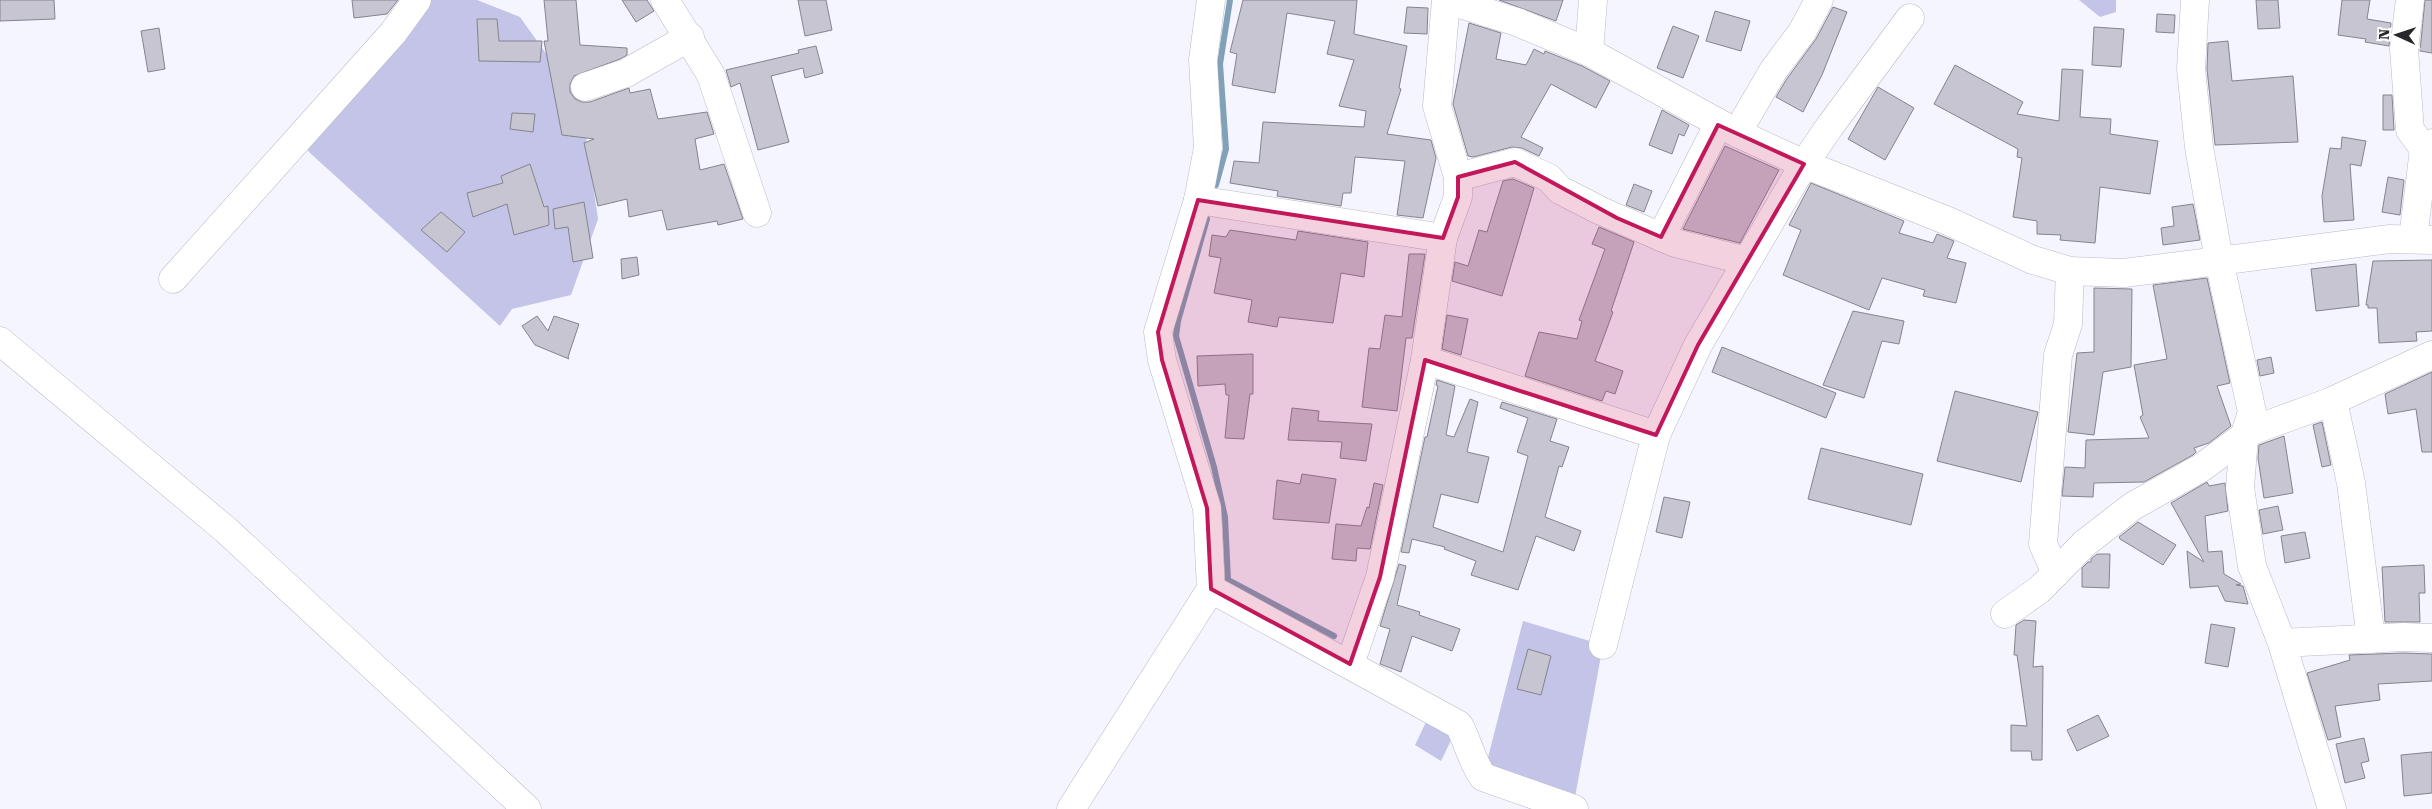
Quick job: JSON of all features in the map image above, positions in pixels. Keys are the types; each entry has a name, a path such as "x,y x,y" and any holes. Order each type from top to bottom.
{"street":[{"path":"173,279 393,33 417,0"},
{"path":"665,0 690,37 711,75 757,213"},
{"path":"1071,809 1211,589 1207,508 1162,360 1158,332 1198,200 1208,148 1203,60 1211,0"},
{"path":"1350,664 1380,577 1424,360 1443,238 1458,197 1458,178 1437,106 1446,0 1517,22 1589,52 1727,129 1804,164 1948,221 2033,260 2070,271 2124,274 2390,239 2422,240 2428,146 2410,130 2404,48 2410,0"},
{"path":"1589,52 1593,0"},
{"path":"1661,237 1727,129 1802,32 1819,0"},
{"path":"2195,0 2191,69 2199,148 2219,260 2252,412 2244,437 2240,488 2252,566 2282,643 2332,809"},
{"path":"1603,644 1656,435 1698,345 1804,164 1910,18"},
{"path":"586,87 626,73 690,37"},
{"path":"1458,178 1515,162 1549,178 1560,190 1601,211 1675,243 1747,261"},
{"path":"1198,200 1443,238"},
{"path":"2056,573 2043,544 2058,354 2068,324 2070,271"},
{"path":"0,341 226,530 527,809"},
{"path":"2005,614 2040,590 2085,543 2133,506 2201,468 2251,431 2333,401 2432,355"},
{"path":"1424,360 1656,435"},
{"path":"2333,401 2352,483 2371,638"},
{"path":"1211,589 1459,725 1468,741 1478,769 1484,776 1574,809"},
{"path":"2282,643 2371,638 2432,638"}],"highlighted area":[{"path":"1718,125 1804,164 1698,345 1656,435 1425,360 1380,577 1350,664 1211,589 1207,508 1162,360 1158,332 1198,200 1443,238 1458,197 1458,177 1515,162 1617,218 1661,237"}],"shaded area":[{"path":"417,0 477,0 520,17 581,103 598,219 571,295 512,309 500,326 309,152 300,137"},
{"path":"2079,0 2116,0 2116,12 2100,17"},
{"path":"1523,621 1603,645 1573,808 1483,777"},
{"path":"1428,718 1455,732 1441,761 1415,745"}],"building":[{"path":"0,0 54,0 55,19 0,21"},
{"path":"352,0 398,0 387,14 354,18"},
{"path":"544,0 576,0 580,45 627,48 627,55 620,59 574,76 570,84 570,92 575,99 582,102 590,102 629,88 630,93 650,89 658,119 707,112 714,134 695,139 700,170 724,164 743,219 718,225 717,221 667,230 662,210 629,217 627,199 598,206 584,143 594,139 562,135 544,41 548,41"},
{"path":"622,0 647,0 654,11 636,22"},
{"path":"798,0 826,0 832,30 805,36"},
{"path":"1243,0 1357,0 1354,34 1407,46 1399,88 1401,89 1387,134 1431,140 1436,158 1423,218 1397,215 1405,161 1355,157 1351,193 1343,193 1341,206 1277,196 1278,191 1230,183 1234,161 1259,163 1263,122 1364,127 1366,111 1339,106 1354,60 1327,54 1335,21 1287,13 1275,93 1232,85 1237,54 1230,52"},
{"path":"1499,0 1563,0 1556,21"},
{"path":"2256,0 2278,0 2280,28 2258,29"},
{"path":"2342,0 2370,0 2367,19 2391,23 2389,46 2365,42 2366,39 2338,35"},
{"path":"2425,0 2432,0 2432,53 2420,51"},
{"path":"1407,7 1428,8 1427,34 1404,33"},
{"path":"1833,7 1847,12 1822,75 1803,112 1776,97 1816,39"},
{"path":"1715,11 1750,21 1741,51 1706,41"},
{"path":"2157,14 2175,15 2174,33 2156,32"},
{"path":"477,19 497,19 499,41 542,41 540,62 479,61"},
{"path":"1469,23 1501,33 1496,59 1526,65 1534,49 1544,54 1545,51 1582,66 1610,81 1596,108 1551,84 1521,137 1543,148 1539,156 1522,148 1512,147 1473,157 1468,156 1453,104"},
{"path":"1673,26 1699,36 1683,78 1657,68"},
{"path":"2094,27 2124,29 2121,67 2092,65"},
{"path":"159,28 165,69 148,72 141,31"},
{"path":"2228,41 2232,81 2293,76 2298,142 2215,145 2207,69 2208,43"},
{"path":"816,46 823,73 805,78 803,68 771,76 789,142 758,150 740,83 731,87 726,70 799,53 798,50"},
{"path":"1955,65 2023,102 2017,114 2059,121 2062,69 2083,70 2080,117 2111,119 2110,134 2158,141 2150,194 2100,187 2095,243 2060,240 2061,235 2037,234 2037,221 2013,217 2022,158 2017,157 2018,149 1934,104"},
{"path":"1878,87 1914,108 1885,160 1848,139"},
{"path":"2383,95 2392,95 2394,130 2383,130"},
{"path":"1662,110 1689,125 1684,136 1679,134 1672,154 1649,145"},
{"path":"512,113 535,114 533,132 510,129"},
{"path":"2342,137 2366,141 2361,166 2350,164 2354,220 2324,222 2322,196 2330,148 2341,149"},
{"path":"1725,146 1779,170 1740,243 1683,229"},
{"path":"530,164 544,207 548,206 549,225 514,235 507,204 473,217 467,193 503,183 501,176"},
{"path":"2388,177 2404,180 2400,215 2382,212"},
{"path":"1513,179 1534,188 1502,296 1452,281 1455,262 1468,266 1479,230 1487,232 1503,181"},
{"path":"1811,183 1904,221 1899,233 1933,243 1937,234 1954,241 1947,258 1966,263 1956,303 1923,296 1925,290 1882,278 1869,310 1783,275 1801,230 1789,225"},
{"path":"1634,184 1652,191 1644,212 1626,205"},
{"path":"584,202 593,258 573,262 568,227 555,229 553,209"},
{"path":"2193,204 2200,240 2163,245 2161,228 2174,226 2172,207"},
{"path":"441,212 465,232 447,252 421,230"},
{"path":"1599,227 1634,242 1611,311 1613,312 1595,361 1623,371 1615,394 1606,391 1602,401 1525,376 1539,332 1577,339 1582,321 1579,320 1605,249 1592,244"},
{"path":"1230,230 1296,240 1298,231 1368,242 1364,277 1341,273 1333,323 1279,317 1277,327 1248,322 1252,300 1214,293 1221,258 1209,256 1212,235 1226,237"},
{"path":"1409,254 1425,254 1412,338 1406,338 1397,411 1362,407 1369,348 1380,349 1385,315 1402,317"},
{"path":"637,257 639,275 622,279 621,259"},
{"path":"2432,260 2432,331 2416,332 2417,341 2379,343 2377,308 2368,308 2368,305 2366,305 2373,261"},
{"path":"2356,264 2359,306 2316,311 2311,269"},
{"path":"2207,278 2230,383 2217,386 2231,426 2209,443 2194,448 2196,452 2193,455 2144,482 2094,483 2093,497 2062,496 2065,467 2085,468 2086,440 2149,438 2140,417 2143,415 2134,365 2167,359 2153,285"},
{"path":"2094,288 2132,289 2131,367 2103,372 2094,435 2068,432 2077,353 2094,352"},
{"path":"1853,311 1904,321 1899,344 1882,341 1864,398 1823,385"},
{"path":"1447,315 1468,319 1461,355 1442,349"},
{"path":"537,316 548,331 554,316 579,324 568,357 569,359 535,345 522,326"},
{"path":"1722,347 1836,393 1826,418 1712,372"},
{"path":"1253,354 1253,394 1250,394 1244,439 1225,438 1229,395 1226,395 1225,384 1198,386 1197,356"},
{"path":"2271,357 2274,373 2260,376 2257,360"},
{"path":"2432,372 2432,452 2422,452 2416,409 2388,414 2385,394"},
{"path":"1437,380 1455,386 1446,435 1454,437 1470,399 1478,402 1467,452 1489,457 1478,503 1441,494 1433,527 1503,552 1528,456 1517,452 1528,418 1500,408 1502,402 1557,419 1550,441 1569,447 1562,467 1559,466 1545,517 1581,531 1574,551 1536,536 1518,590 1471,575 1476,561 1444,549 1445,547 1412,539 1409,553 1401,552 1425,437 1427,437 1438,386 1436,385"},
{"path":"1955,391 2038,412 2021,482 1937,461"},
{"path":"1292,408 1319,411 1318,421 1372,424 1366,461 1340,458 1342,442 1288,440"},
{"path":"2322,422 2331,465 2322,467 2313,425"},
{"path":"2284,436 2293,493 2264,498 2258,458 2259,445"},
{"path":"1821,448 1923,474 1911,525 1808,499"},
{"path":"1302,474 1336,479 1329,523 1273,519 1277,480 1300,484"},
{"path":"2207,482 2209,486 2225,483 2228,511 2205,516 2208,552 2222,551 2224,574 2241,584 2236,585 2243,586 2248,604 2225,601 2218,586 2190,588 2187,551 2204,562 2171,503"},
{"path":"1374,483 1383,485 1370,549 1357,548 1356,561 1332,559 1336,524 1361,526 1367,507 1369,508"},
{"path":"1664,497 1690,502 1682,538 1656,532"},
{"path":"2278,506 2283,530 2263,534 2259,510"},
{"path":"2138,522 2176,545 2163,565 2120,539 2119,537"},
{"path":"2305,532 2310,558 2285,563 2281,536"},
{"path":"2097,554 2110,554 2109,588 2082,587 2082,568 2088,562 2091,562 2091,559"},
{"path":"1399,564 1406,566 1397,605 1420,612 1419,615 1460,629 1452,651 1412,636 1401,672 1380,664 1390,629 1380,626"},
{"path":"2424,565 2425,593 2419,593 2420,622 2385,622 2382,567"},
{"path":"2024,620 2036,621 2033,667 2043,666 2042,760 2032,760 2031,751 2011,751 2011,725 2027,726 2017,655 2014,655 2016,625"},
{"path":"2211,624 2235,628 2228,667 2205,663"},
{"path":"1528,649 1551,656 1541,695 1517,689"},
{"path":"2432,654 2432,681 2378,684 2380,700 2335,706 2341,737 2328,740 2307,673 2350,660 2349,655"},
{"path":"2098,715 2109,736 2077,751 2067,730"},
{"path":"2364,738 2369,761 2361,763 2365,778 2345,783 2336,744"},
{"path":"2432,752 2432,793 2404,796 2401,755"}],"waterway":[{"path":"1216,185 1226,149 1220,64 1230,0"},
{"path":"1207,219 1178,321 1176,336 1214,467 1225,517 1228,580 1334,636"}]}
